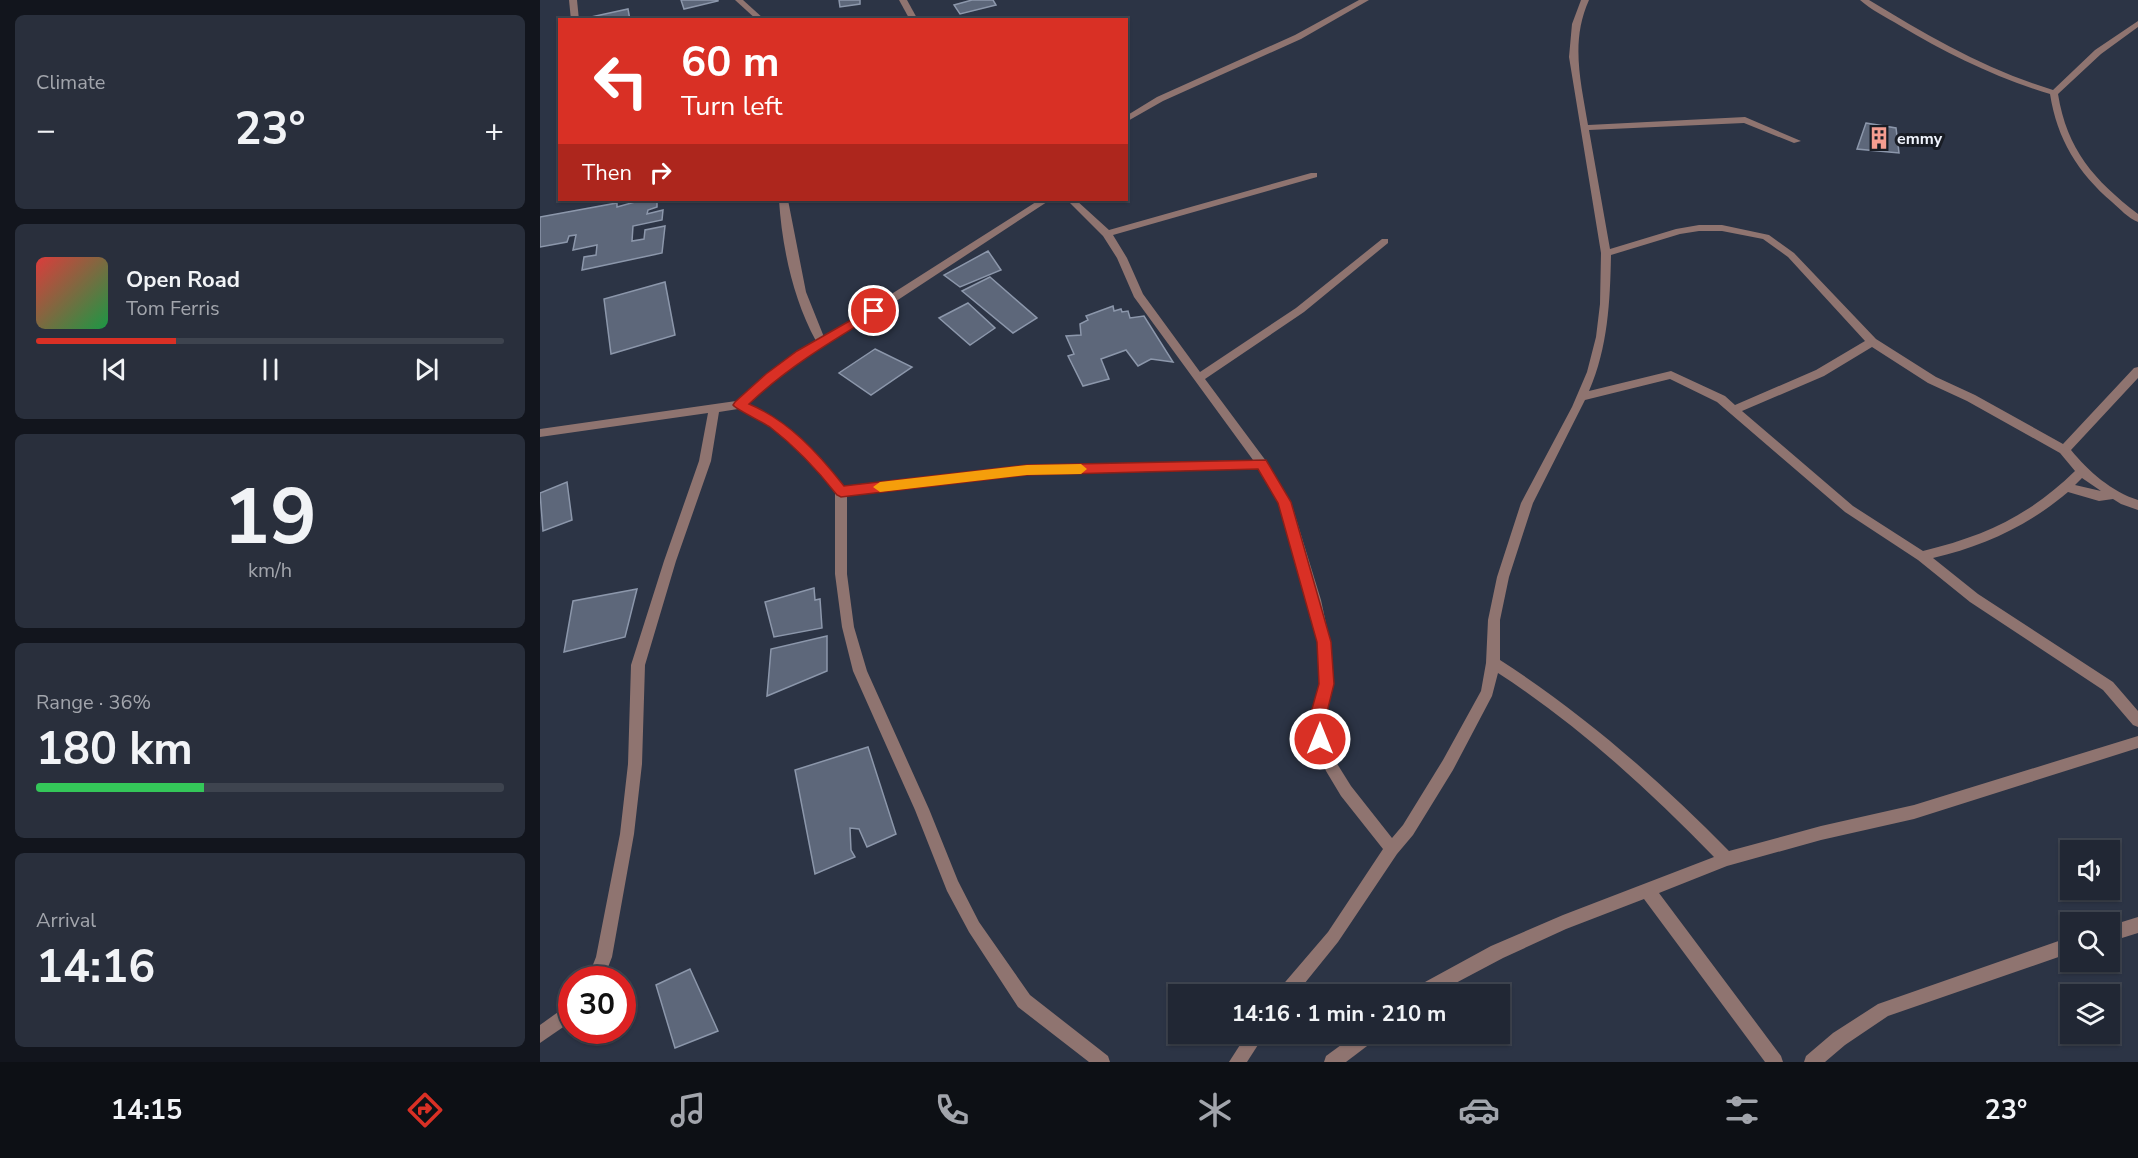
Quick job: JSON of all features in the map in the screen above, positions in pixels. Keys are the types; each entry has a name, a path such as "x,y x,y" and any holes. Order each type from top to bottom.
{"street":[{"path":"573,0 575,18"},
{"path":"739,0 760,18"},
{"path":"903,0 913,18"},
{"path":"1344,0 1355,5"},
{"path":"1128,119 1160,99 1287,42 1365,0"},
{"path":"1294,984 1333,937 1392,849 1408,830 1471,724 1487,692 1493,663 1497,599 1513,545 1527,503 1592,372 1601,337 1605,304 1606,253 1572,46 1575,27 1585,0"},
{"path":"1864,0 1960,56 2027,86 2054,93"},
{"path":"2054,93 2098,52 2138,23"},
{"path":"2054,93 2057,120 2078,160 2096,184 2138,219"},
{"path":"1584,128 1745,120 1797,141"},
{"path":"1107,234 1314,175"},
{"path":"783,201 799,291 809,321 822,343"},
{"path":"740,405 770,377 801,354 822,343 1043,201"},
{"path":"1072,201 1107,234 1122,258 1138,295 1262,464 1285,502 1324,642 1326,684 1318,716 1320,739 1331,766 1346,791 1392,849"},
{"path":"1606,253 1679,231 1699,228 1722,228 1766,237 1791,255 1872,342 1932,380 1971,398 2064,450 2082,471 2114,494 2138,505"},
{"path":"1198,378 1300,310 1385,242"},
{"path":"1736,409 1820,373 1872,342"},
{"path":"2064,450 2138,371"},
{"path":"1582,396 1671,375 1699,387 1736,409 1849,509 1922,556 1974,598 2108,686 2138,722"},
{"path":"540,433 740,405 759,414 792,437 815,458 841,492 841,574 850,638 860,671 922,809 952,886 974,927 1024,1001 1102,1062"},
{"path":"600,966 627,834 635,764 638,665 670,561 705,461 714,409"},
{"path":"841,492 1027,470 1262,464"},
{"path":"1922,556 1965,547 2010,528 2067,487 2082,471"},
{"path":"2067,487 2100,496 2114,494"},
{"path":"1493,663 1525,683 1608,747 1669,799 1727,859"},
{"path":"1438,984 1497,952 1563,923 1727,859 1821,833 1914,812 2138,742"},
{"path":"1648,891 1775,1062"},
{"path":"2120,931 2138,925"},
{"path":"1812,1062 1839,1039 1884,1010 2060,948"},
{"path":"540,1035 558,1021"},
{"path":"1237,1062 1250,1044"},
{"path":"1332,1062 1356,1044"}],"building":[{"path":"681,0 718,0 718,1 684,9"},
{"path":"839,0 860,0 860,4 840,7"},
{"path":"972,0 993,0 996,5 960,14 954,5"},
{"path":"628,9 630,18 586,18"},
{"name":"emmy","path":"1866,123 1896,128 1899,153 1857,149"},
{"path":"638,201 657,201 657,207 648,210 647,214 663,210 662,220 633,226 632,241 644,239 645,230 665,226 662,253 582,270 584,257 596,255 597,245 573,250 576,235 569,236 567,242 540,247 540,217 617,203 617,207"},
{"path":"988,251 1001,270 960,287 944,275"},
{"path":"990,277 1037,318 1013,333 962,291"},
{"path":"665,282 675,335 611,354 604,299"},
{"path":"968,303 995,328 970,345 939,318"},
{"path":"1113,306 1114,311 1121,309 1122,312 1128,311 1130,318 1144,316 1173,362 1151,359 1138,366 1126,350 1101,359 1109,379 1083,386 1068,356 1074,354 1066,336 1081,335 1080,324 1088,320 1086,316"},
{"path":"875,349 912,367 871,395 839,373"},
{"path":"567,482 572,520 543,531 540,493"},
{"path":"814,588 815,600 820,599 822,628 774,637 765,602"},
{"path":"637,589 625,637 564,652 573,601"},
{"path":"827,636 827,671 767,696 771,649"},
{"path":"868,747 896,834 867,847 859,829 850,828 851,850 855,857 815,874 795,770"},
{"path":"690,969 718,1031 675,1048 656,985"}],"slow traffic":[{"path":"880,487 1027,470 1081,469"}],"place":[{"name":"emmy","path":"1879,138"}],"route":[{"path":"874,311 801,354 770,377 740,405 759,414 792,437 815,458 841,492 1027,470 1262,464 1285,502 1320,621 1324,642 1326,684 1318,716 1320,739"}]}
